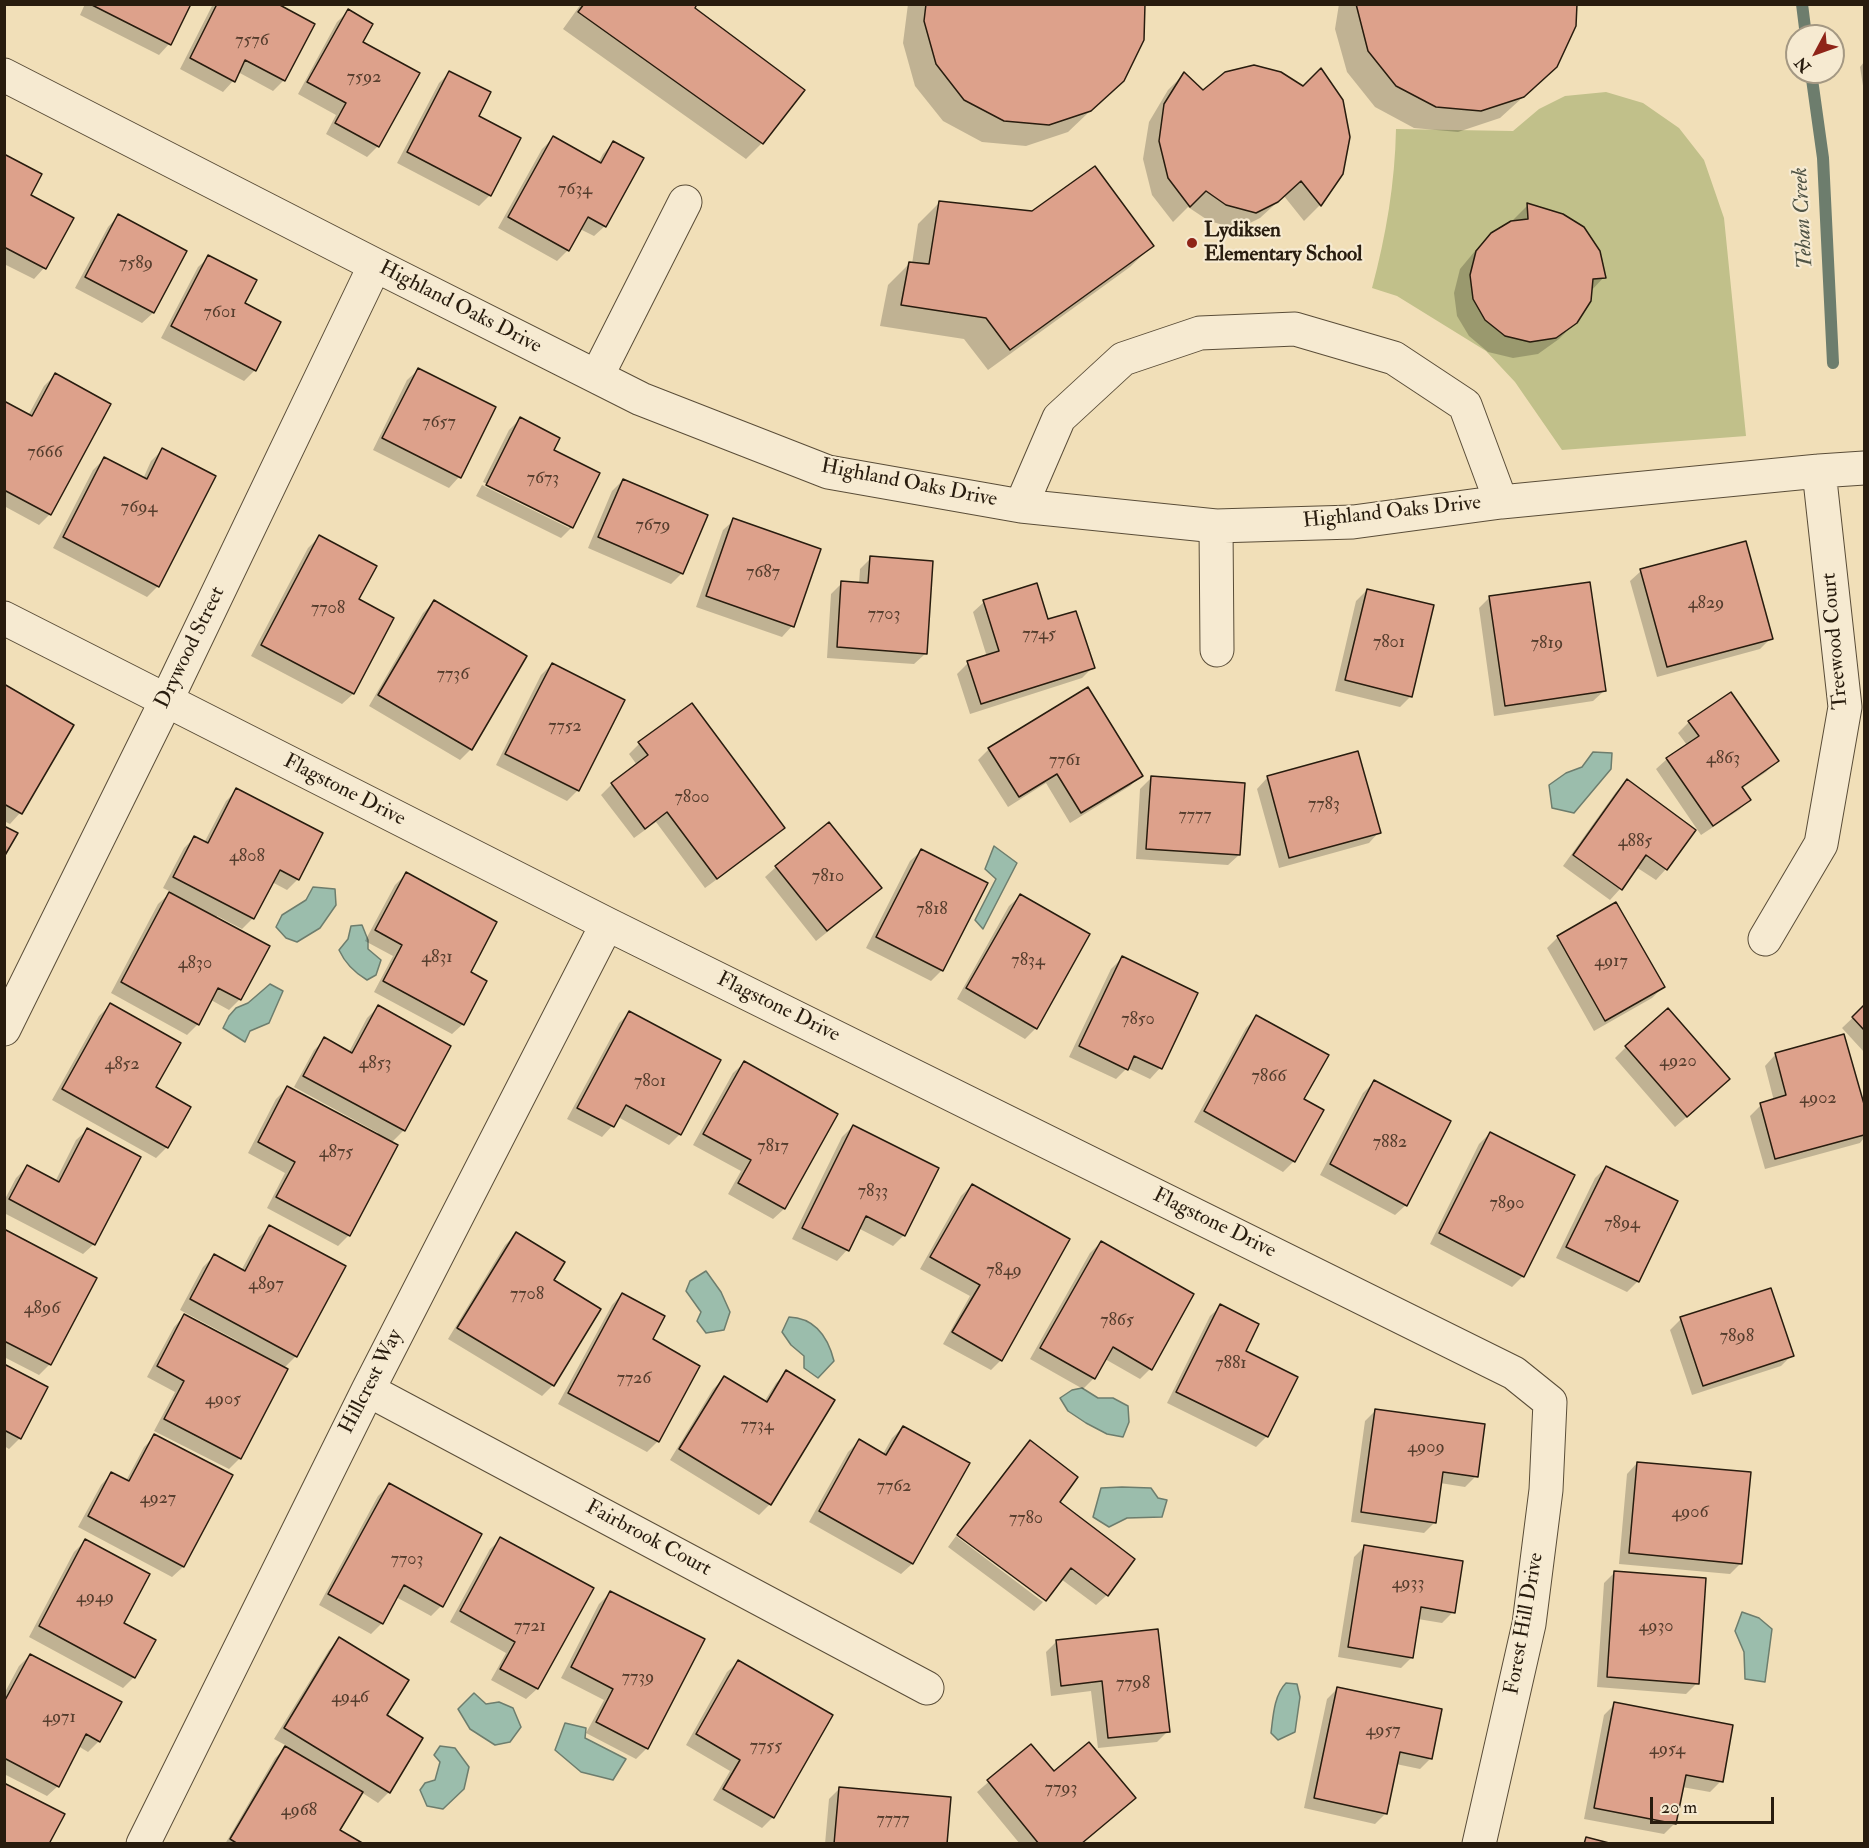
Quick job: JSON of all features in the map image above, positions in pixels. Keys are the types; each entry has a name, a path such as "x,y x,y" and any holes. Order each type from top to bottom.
{"street":[{"name":"Highland Oaks Drive","path":"4,75 641,399 828,472 1021,506 1216,526 1353,522 1502,502 1864,468"},
{"path":"597,376 685,202"},
{"name":"Drywood Street","path":"4,1029 166,701 375,265"},
{"path":"1021,506 1059,418 1123,359 1200,333 1295,329 1394,358 1466,405 1502,502"},
{"name":"Treewood Court","path":"1765,939 1821,844 1845,707 1819,471"},
{"path":"1216,526 1217,650"},
{"name":"Flagstone Drive","path":"4,618 607,924 1514,1373 1550,1402"},
{"name":"Hillcrest Way","path":"143,1844 368,1390 607,924"},
{"name":"Fairbrook Court","path":"368,1390 927,1688"},
{"name":"Forest Hill Drive","path":"1479,1844 1529,1624 1546,1490 1550,1402"}],"shaded area":[{"path":"1606,92 1643,103 1679,128 1704,160 1724,218 1746,436 1562,450 1515,382 1486,351 1397,296 1372,288 1389,209 1396,129 1513,131 1539,109 1565,96"},
{"path":"1593,752 1612,753 1611,769 1574,813 1552,808 1549,785 1566,773 1582,767"},
{"path":"994,846 1017,863 983,929 975,920 996,879 985,869"},
{"path":"313,887 335,889 336,905 320,928 297,942 286,938 276,927 282,915 306,900"},
{"path":"362,925 368,940 368,949 381,960 376,975 367,980 351,967 339,950 348,939 351,926"},
{"path":"270,984 283,991 269,1023 250,1031 245,1042 223,1028 236,1008 248,1003"},
{"path":"706,1271 721,1292 730,1312 724,1330 706,1333 697,1321 701,1312 686,1291 690,1281"},
{"path":"789,1317 798,1318 813,1325 828,1344 834,1361 818,1378 804,1368 804,1356 791,1345 782,1332"},
{"path":"1082,1388 1098,1398 1113,1398 1128,1406 1129,1422 1123,1437 1107,1434 1068,1411 1060,1398 1072,1390"},
{"path":"1101,1488 1151,1488 1158,1498 1167,1500 1162,1517 1127,1518 1109,1527 1093,1517"},
{"path":"1742,1612 1759,1618 1772,1629 1765,1682 1745,1679 1744,1652 1735,1631"},
{"path":"1286,1683 1297,1684 1300,1697 1295,1732 1278,1740 1271,1733 1272,1720 1279,1694"},
{"path":"474,1693 486,1704 499,1702 513,1708 521,1727 510,1742 495,1745 470,1729 458,1709"},
{"path":"565,1723 586,1728 585,1738 626,1759 613,1780 581,1772 555,1750"},
{"path":"440,1746 455,1748 469,1767 464,1789 443,1809 427,1806 420,1790 425,1783 435,1780 440,1762 434,1755"}],"building":[{"path":"90,4 191,4 171,45"},
{"path":"217,4 278,4 315,24 285,81 245,60 235,82 190,58"},
{"path":"584,4 697,4 695,8 805,90 763,144 578,12"},
{"path":"926,4 1145,4 1144,40 1124,81 1091,111 1049,125 1004,121 964,100 936,64 924,21"},
{"path":"1356,4 1577,4 1576,26 1557,67 1524,97 1481,111 1436,107 1396,86 1368,51"},
{"path":"348,9 373,24 363,42 420,73 379,147 335,123 346,103 307,82"},
{"path":"1254,65 1281,72 1303,86 1321,68 1343,100 1350,137 1343,174 1321,206 1301,181 1278,202 1256,213 1226,205 1206,191 1190,207 1168,178 1159,141 1164,104 1184,72 1203,90 1225,72"},
{"path":"449,71 491,92 479,116 521,138 491,196 407,152"},
{"path":"553,136 601,163 613,141 644,158 606,227 588,217 569,251 508,217"},
{"path":"4,154 42,174 31,195 74,218 46,269 4,247"},
{"path":"1095,166 1154,246 1010,350 986,318 901,305 909,262 929,264 939,201 1032,211"},
{"path":"1527,203 1563,214 1584,227 1600,251 1606,278 1593,279 1591,301 1577,323 1556,338 1530,342 1505,336 1485,320 1473,299 1470,275 1476,251 1491,233 1511,221 1528,219"},
{"path":"118,214 187,251 154,313 85,277"},
{"path":"208,255 257,280 245,303 281,322 256,371 171,326"},
{"path":"418,368 496,407 461,478 382,438"},
{"path":"55,373 111,404 51,515 4,490 4,401 32,416"},
{"path":"520,417 560,438 554,450 600,473 573,528 486,485"},
{"path":"162,448 216,476 159,587 63,537 104,457 147,479"},
{"path":"623,479 708,515 683,574 598,537"},
{"path":"733,518 821,549 794,627 706,596"},
{"path":"319,535 377,566 359,599 394,618 354,694 261,645"},
{"path":"1746,541 1773,639 1667,667 1640,569"},
{"path":"870,556 933,561 927,654 837,647 841,581 868,583"},
{"path":"1590,582 1606,691 1505,706 1489,596"},
{"path":"1037,583 1048,619 1076,611 1095,668 981,704 967,661 999,651 983,600"},
{"path":"1367,589 1434,605 1412,697 1345,680"},
{"path":"434,600 527,656 472,750 378,695"},
{"path":"552,663 625,700 579,791 505,754"},
{"path":"4,684 74,725 22,814 4,804"},
{"path":"1088,687 1143,776 1081,813 1057,774 1019,797 988,748"},
{"path":"1731,692 1779,761 1742,787 1751,800 1713,826 1666,758 1699,736 1688,721"},
{"path":"692,703 785,828 717,879 667,812 645,829 611,783 648,755 638,742"},
{"path":"1358,751 1381,833 1289,858 1267,776"},
{"path":"1151,776 1245,783 1240,855 1146,849"},
{"path":"1627,779 1696,830 1667,870 1646,855 1622,890 1573,855"},
{"path":"236,788 323,833 299,880 280,870 254,919 173,877 194,836 208,843"},
{"path":"829,822 882,888 827,931 775,866"},
{"path":"4,826 18,833 4,857"},
{"path":"921,849 988,883 943,971 876,937"},
{"path":"406,872 497,922 471,972 487,981 464,1025 383,981 402,945 375,930"},
{"path":"169,892 270,946 241,1000 218,988 199,1025 121,982"},
{"path":"1020,894 1090,934 1037,1029 966,988"},
{"path":"1616,902 1665,987 1605,1021 1557,936"},
{"path":"1122,956 1198,993 1162,1069 1134,1056 1128,1070 1079,1046"},
{"path":"110,1003 181,1043 156,1087 191,1107 168,1148 62,1089"},
{"path":"378,1005 451,1046 405,1131 303,1076 324,1037 352,1053"},
{"path":"1864,1005 1864,1030 1852,1017"},
{"path":"1668,1008 1730,1079 1687,1117 1625,1046"},
{"path":"629,1011 721,1060 681,1135 626,1105 614,1127 577,1108"},
{"path":"1256,1015 1329,1055 1304,1099 1324,1110 1295,1162 1204,1111"},
{"path":"1844,1034 1864,1104 1864,1135 1775,1159 1760,1103 1786,1095 1775,1053"},
{"path":"744,1061 838,1114 785,1209 738,1183 751,1160 703,1134"},
{"path":"1374,1080 1451,1121 1407,1206 1330,1164"},
{"path":"287,1086 398,1145 350,1236 276,1197 295,1162 258,1142"},
{"path":"853,1125 939,1168 905,1236 866,1216 849,1251 802,1228"},
{"path":"87,1128 141,1157 95,1245 9,1199 27,1165 59,1182"},
{"path":"1490,1132 1575,1175 1524,1277 1439,1233"},
{"path":"1606,1166 1678,1201 1639,1282 1566,1247"},
{"path":"972,1184 1070,1239 1002,1361 952,1332 980,1285 930,1257"},
{"path":"269,1225 346,1266 297,1357 190,1299 214,1254 245,1271"},
{"path":"4,1229 97,1278 51,1365 4,1341"},
{"path":"516,1232 565,1262 554,1280 601,1309 554,1386 457,1328"},
{"path":"1101,1241 1194,1294 1152,1370 1113,1347 1095,1379 1040,1348"},
{"path":"1771,1288 1794,1356 1703,1386 1680,1317"},
{"path":"622,1293 665,1316 653,1339 700,1366 659,1442 568,1393"},
{"path":"1220,1304 1259,1324 1246,1351 1298,1377 1268,1437 1176,1392"},
{"path":"184,1314 288,1369 241,1459 164,1419 184,1381 157,1366"},
{"path":"4,1364 48,1387 21,1439 4,1430"},
{"path":"786,1370 835,1400 771,1505 679,1449 724,1376 767,1402"},
{"path":"1375,1409 1485,1424 1478,1477 1443,1472 1436,1523 1361,1512"},
{"path":"903,1426 970,1463 913,1564 819,1511 859,1439 886,1455"},
{"path":"154,1434 233,1475 184,1567 88,1516 111,1472 129,1481"},
{"path":"1030,1440 1078,1477 1060,1502 1135,1559 1108,1596 1071,1568 1046,1601 957,1535"},
{"path":"1637,1462 1751,1472 1742,1564 1629,1553"},
{"path":"389,1483 482,1534 443,1607 404,1585 383,1624 328,1594"},
{"path":"500,1537 594,1588 538,1689 500,1669 515,1642 460,1611"},
{"path":"85,1539 150,1574 124,1623 156,1640 135,1678 39,1626"},
{"path":"1364,1545 1463,1561 1455,1613 1421,1607 1413,1658 1348,1647"},
{"path":"1614,1571 1706,1578 1699,1684 1607,1677"},
{"path":"610,1591 705,1639 648,1749 596,1722 613,1689 571,1667"},
{"path":"1158,1629 1170,1732 1108,1738 1102,1681 1061,1686 1056,1640"},
{"path":"339,1637 409,1680 387,1715 423,1738 390,1793 284,1728"},
{"path":"30,1654 122,1702 100,1742 86,1734 59,1787 4,1758 4,1702"},
{"path":"738,1660 833,1715 774,1818 723,1789 740,1760 696,1734"},
{"path":"1337,1687 1442,1709 1432,1759 1400,1752 1387,1814 1314,1798"},
{"path":"1614,1702 1733,1725 1723,1782 1686,1775 1676,1824 1594,1808"},
{"path":"1089,1742 1136,1798 1081,1844 1039,1844 987,1780 1031,1744 1054,1771"},
{"path":"285,1746 363,1792 340,1830 364,1844 238,1844 230,1839"},
{"path":"4,1783 65,1814 49,1844 4,1844"},
{"path":"839,1787 951,1797 947,1844 834,1844"},
{"path":"1586,1837 1613,1844 1584,1844"}],"waterway":[{"name":"Tehan Creek","path":"1802,4 1804,24"},
{"name":"Tehan Creek","path":"1813,84 1823,158 1833,363"}],"place":[{"name":"Lydiksen Elementary School","path":"1192,243"}]}
